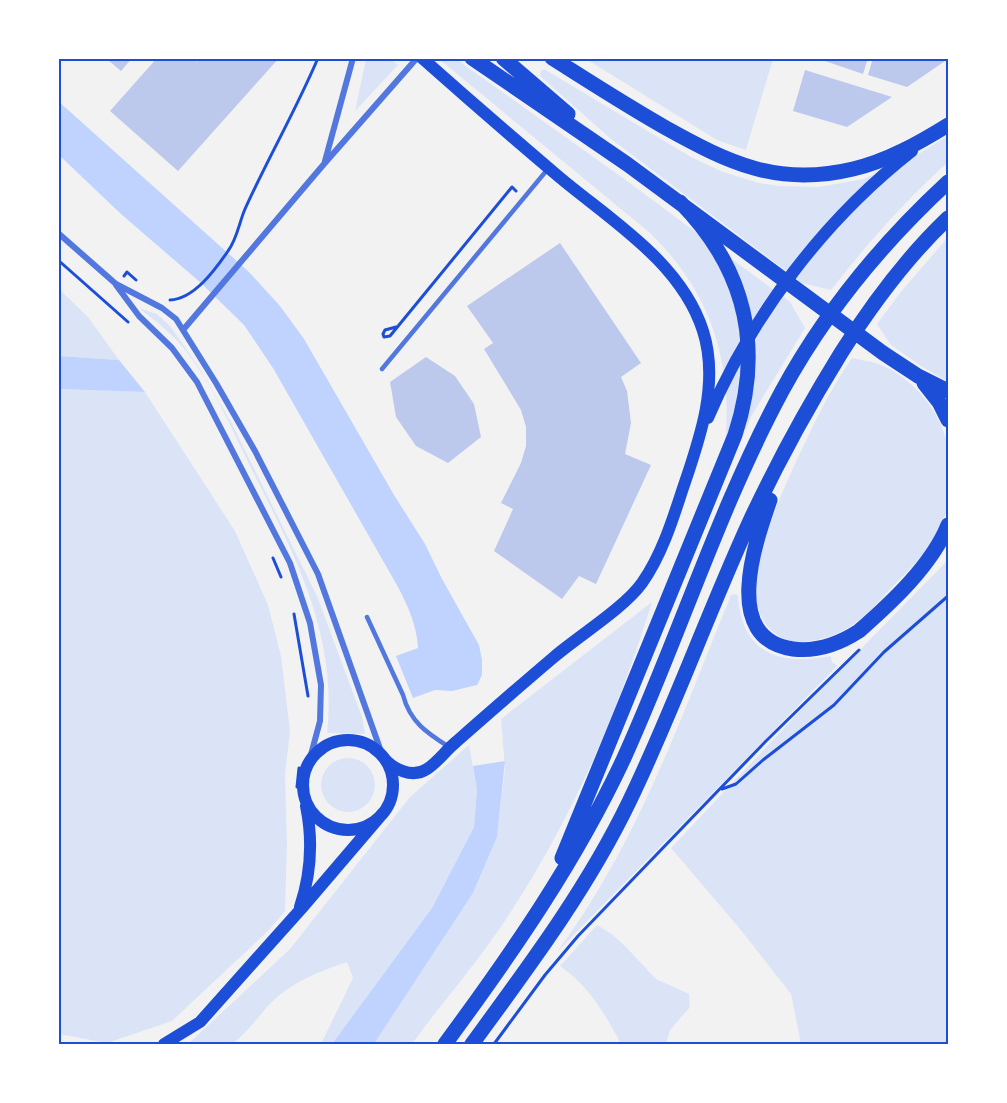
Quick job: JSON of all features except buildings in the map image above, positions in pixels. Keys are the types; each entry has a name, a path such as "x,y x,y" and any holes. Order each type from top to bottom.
{"main road":[{"path":"419,58 638,242 686,294 702,330 709,366 708,391 698,443"},
{"path":"472,58 680,202 883,353 918,376 948,391"},
{"path":"503,58 627,164"},
{"path":"552,58 644,115 726,160 771,172 815,175 854,169 891,156 948,125"},
{"path":"297,914 304,895 310,856 310,836 301,792 305,761 327,745 351,740 374,748 388,763 403,771 426,770 449,747 556,655 632,595 652,567 713,406 750,337 794,271 819,241 873,184 934,134"},
{"path":"445,1044 528,928 556,884 609,789 744,468 783,389 804,353 854,282 914,214 948,182"},
{"path":"503,962 555,875 735,435 745,398 749,359 748,339 734,282 706,231 680,202"},
{"path":"472,1044 563,918 610,839 645,766 749,523 807,410 854,333 889,282 932,233 948,220"},
{"path":"918,376 939,402 948,420"},
{"path":"788,446 755,543 749,578 749,599 753,621 759,630 776,644 786,648 810,650 835,644 859,631 925,566 948,525"},
{"path":"164,1044 200,1022 297,914 383,813 390,803 393,779 383,757"},
{"path":"301,792 317,818 339,829 351,830 363,827 374,822 383,813"}],"street":[{"path":"324,164 353,58"},
{"path":"183,330 324,164 419,58"},
{"path":"58,233 116,284 162,308 176,319 237,417 310,558 329,601 383,757"},
{"path":"116,284 131,306 172,348 197,382 290,563 310,623 321,685 320,721 305,761"}],"lane":[{"path":"382,369 549,168"},
{"path":"367,617 403,695 406,708 414,721 423,730 449,747"}],"path":[{"path":"195,291 229,250 244,210 296,108 318,58"},
{"path":"396,327 512,187 524,198"},
{"path":"58,260 131,325"},
{"path":"270,551 282,580"},
{"path":"720,789 736,784 834,705 884,652 948,596"},
{"path":"292,609 309,705"},
{"path":"494,1044 564,952 720,789 864,645"},
{"path":"301,792 305,761"}],"shaded area":[{"path":"366,59 391,59 398,65 355,111"},
{"path":"439,59 456,59 627,181 790,302 805,328 752,415 734,456 724,454 727,422 726,392 715,334 690,281 672,256 650,233"},
{"path":"586,59 773,59 746,150 717,140"},
{"path":"544,69 691,157 723,172 759,183 819,187 863,179 907,161 948,136 948,162 887,223 831,290 802,283 611,139 540,76"},
{"path":"948,237 948,382 891,345 877,324"},
{"path":"58,288 88,317 119,360 59,356"},
{"path":"139,308 157,314 171,327 200,369 232,424 317,596 362,717 365,734 327,733 329,696 325,660 308,592 295,560 227,419 204,377 175,339"},
{"path":"852,358 878,364 904,378 927,401 936,414 947,443 948,504 940,528 923,554 858,621 837,634 825,638 807,642 784,639 776,634 763,619 757,600 757,577 761,553 777,504 794,466 828,397"},
{"path":"58,389 145,392 235,531 268,605 281,656 290,731 285,774 287,843 285,911 269,930 172,1021 107,1043 59,1034"},
{"path":"948,560 948,1044 801,1044 791,994 740,929 671,848 803,708"},
{"path":"736,594 747,631 767,652 780,657 796,659 831,656 832,662 837,666 557,952 586,910 634,824 675,734 731,595"},
{"path":"652,602 623,688 588,771 525,890 490,943 412,1044 374,1044 473,893 497,837 505,768 501,719"},
{"path":"469,745 477,790 474,827 432,908 332,1044 321,1044 353,978 347,962 315,974 285,991 233,1044 188,1044 290,949 410,797"},
{"path":"343,758 353,758 363,762 371,770 375,785 371,800 363,808 353,812 343,812 333,808 325,800 321,790 321,780 325,770 333,762"},
{"path":"597,925 613,935 656,979 689,994 690,1007 670,1030 666,1044 621,1044 588,992 580,982 560,966"}],"water":[{"path":"58,101 249,272 280,306 304,339 425,544 479,645 482,675 477,685 452,691 435,690 413,698 396,656 418,648 414,624 408,609 398,587 273,368 244,325 201,283 121,214 59,155"},
{"path":"59,356 119,360 145,392 59,389"},
{"path":"505,761 497,837 473,893 374,1044 332,1044 432,908 474,827 477,790 473,766"}]}
